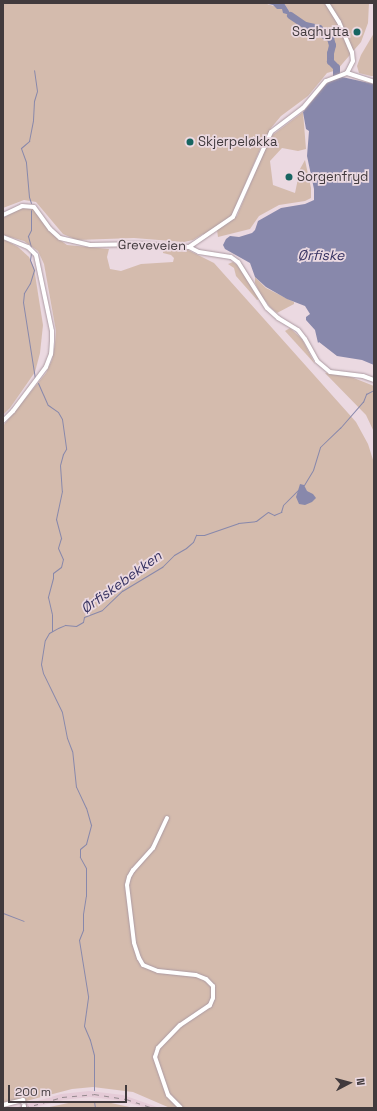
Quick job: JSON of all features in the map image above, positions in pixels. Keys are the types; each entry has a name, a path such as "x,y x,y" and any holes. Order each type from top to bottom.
{"street":[{"path":"327,3 339,22 352,52 353,61 347,73 374,82"},
{"name":"Greveveien","path":"3,215 19,207 31,206 36,209 50,229 60,238 90,246 140,244 189,247 233,217 270,132 303,108 326,81 332,77 347,73"},
{"path":"3,237 28,247 34,252 38,260 52,331 51,354 46,367 13,411 3,421"},
{"path":"189,247 199,252 231,257 238,262 267,308 278,318 298,330 317,361 326,369 333,373 363,376 374,380"},
{"path":"167,818 153,848 133,870 127,885 134,943 143,965 158,971 196,975 206,979 213,986 213,998 210,1005 180,1025 158,1048 155,1057 168,1095 182,1108"},
{"path":"3,1105 23,1100 24,1107"}],"shaded area":[{"path":"3,3 264,3 289,11 284,3 369,3 368,23 361,42 337,70 327,73 308,96 281,116 271,128 261,147 231,217 203,237 203,234 193,240 184,242 134,238 77,240 63,234 36,202 24,200 3,208"},
{"path":"374,33 374,76 371,76 359,73 357,66 361,55"},
{"path":"303,112 306,149 298,151 282,148 270,161 273,185 295,193 300,169 305,160 311,188 311,198 305,201 279,205 259,216 250,229 218,237 217,230 237,216 270,137"},
{"path":"18,209 33,209 57,238 67,245 109,249 107,257 110,269 121,271 141,264 173,262 174,258 171,255 163,253 163,250 169,249 186,249 214,263 356,422 368,444 374,463 374,1108 170,1108 133,1092 93,1087 72,1089 3,1107 3,426 46,373 52,360 56,331 44,264 38,251 24,241 3,235 3,218"},
{"path":"3,239 18,247 29,257 34,268 43,325 40,353 35,372 10,408 3,415"},
{"path":"233,262 238,266 259,299 257,300 236,276 234,268 228,264"},
{"path":"255,277 266,288 294,302 294,304 277,313 270,307 261,295 255,283"},
{"path":"290,328 302,339 315,364 285,331"},
{"path":"325,373 346,375 374,386 374,432 366,415"},
{"path":"89,1091 123,1095 160,1108 146,1108 123,1101 90,1097 63,1100 32,1108 14,1108 61,1094"},
{"path":"102,1101 134,1108 45,1108 73,1102"}],"water":[{"path":"264,3 284,3 290,15 283,13 282,9 277,9 273,5"},
{"name":"Ørfiske","path":"342,77 374,84 374,365 362,360 337,356 319,342 318,343 315,330 306,320 306,317 310,314 305,306 287,299 266,287 255,277 250,263 225,249 223,245 226,239 230,236 239,237 252,233 255,230 258,221 281,208 305,204 314,200 314,189 307,156 309,131 306,129 303,112 325,85 330,81"},
{"path":"300,484 304,485 307,491 313,494 316,498 312,502 305,505 299,504 296,497"}],"waterway":[{"path":"290,15 305,25 319,28 324,35 330,38 332,45 330,61 336,67 336,78"},
{"path":"31,203 29,197 26,162 21,148 29,141 33,120 34,101 37,91 34,70"},
{"path":"31,210 31,230 28,236 31,247"},
{"path":"31,253 30,260 34,270 30,283 24,293 23,302 35,379"},
{"path":"38,383 48,405 58,412 62,419 66,449 60,465 62,491 56,519 61,538 58,548 63,559 61,567 53,573 48,597 52,614 52,631"},
{"name":"Ørfiskebekken","path":"304,485 313,470 320,447 340,428 363,402 366,394 374,390"},
{"name":"Ørfiskebekken","path":"94,1090 94,1055 84,1026 88,996 79,940 83,930 83,914 86,896 86,868 80,857 80,849 86,844 91,825 86,808 76,787 72,751 67,738 62,712 43,673 41,664 45,640 49,633 58,628 65,625 76,626 83,622 84,617 102,610 122,591 162,567 174,555 186,548 193,542 196,535 204,535 238,523 256,521 268,512 274,515 281,512 283,505 298,490"},
{"path":"3,913 24,921"},
{"name":"Ørfiskebekken","path":"94,1101 95,1108"}],"railway":[{"path":"24,1108 62,1097 94,1094 126,1099 153,1108"}],"place":[{"name":"Saghytta","path":"357,32"},
{"name":"Skjerpeløkka","path":"190,142"},
{"name":"Sorgenfryd","path":"289,177"}]}
